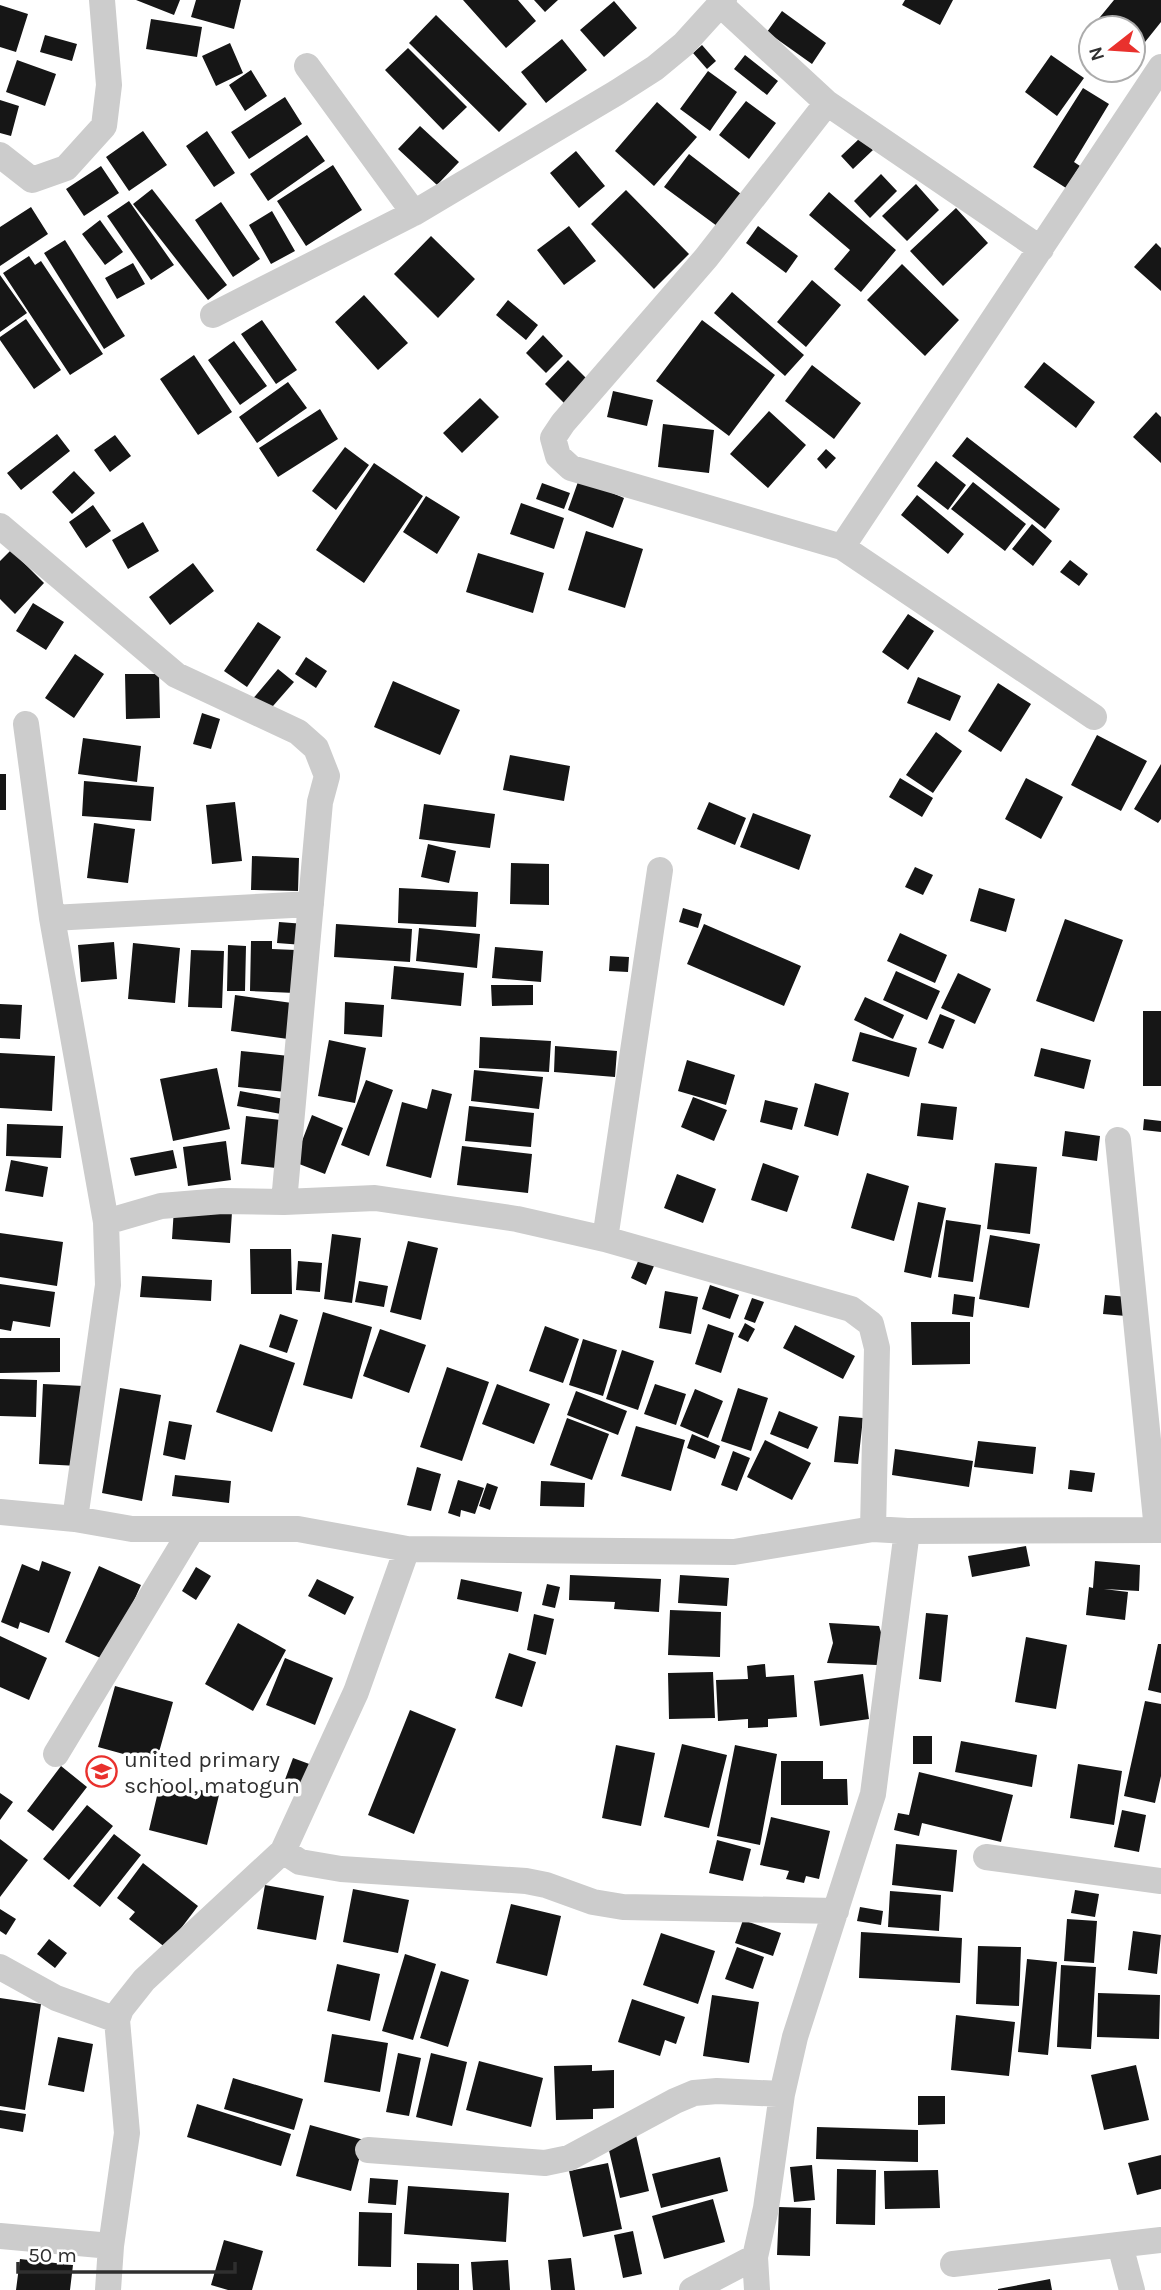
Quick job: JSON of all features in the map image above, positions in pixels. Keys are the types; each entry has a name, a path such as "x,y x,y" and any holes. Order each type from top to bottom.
{"street":[{"path":"0,155 32,180 66,168 104,126 109,85 102,0"},
{"path":"213,315 414,214 655,68 684,44 722,3 827,103 1041,249"},
{"path":"307,66 414,214"},
{"path":"842,547 1161,67"},
{"path":"827,103 706,258 563,423 553,438 558,456 571,468 842,547 1094,717"},
{"path":"0,526 176,675 298,732 316,748 327,776 320,802 285,1202"},
{"path":"26,724 52,918 106,1222 108,1285 75,1519"},
{"path":"605,1239 660,870"},
{"path":"52,918 311,904"},
{"path":"0,1512 75,1519 132,1529 298,1529 407,1549 734,1552 873,1529 1159,1530 1118,1140"},
{"path":"106,1222 161,1206 222,1201 285,1202 375,1198 517,1219 605,1239 851,1309 871,1324 877,1348 873,1529"},
{"path":"56,1754 192,1529"},
{"path":"757,2290 755,2257 766,2208 782,2094 795,2037 873,1794 907,1531"},
{"path":"108,2290 111,2246 127,2133 117,2020 121,2009 144,1980 283,1851 356,1692 407,1549"},
{"path":"283,1851 300,1862 341,1869 526,1881 546,1885 593,1902 623,1907 836,1911"},
{"path":"986,1857 1161,1881"},
{"path":"0,1967 56,1998 117,2020"},
{"path":"368,2150 545,2163 569,2158 694,2093 717,2091 782,2094"},
{"path":"0,2236 111,2246"},
{"path":"953,2264 1161,2240"},
{"path":"1119,2245 1132,2290"},
{"path":"692,2290 755,2257"}],"building":[{"path":"136,0 180,0 174,15"},
{"path":"196,0 241,0 234,29 191,17"},
{"path":"463,0 518,0 536,21 506,48"},
{"path":"534,0 558,0 545,12"},
{"path":"905,0 953,0 940,25 902,5"},
{"path":"1114,0 1161,0 1161,22 1147,40 1147,14 1102,14"},
{"path":"614,1 637,28 604,57 580,30"},
{"path":"0,5 28,14 16,52 0,47"},
{"path":"782,11 826,43 812,64 767,32"},
{"path":"436,15 527,104 499,132 409,43"},
{"path":"151,19 202,27 197,57 146,49"},
{"path":"45,35 77,44 72,61 40,52"},
{"path":"562,39 587,70 546,103 521,72"},
{"path":"230,43 243,73 216,86 202,56"},
{"path":"702,45 716,61 707,69 693,53"},
{"path":"408,48 467,107 443,130 385,70"},
{"path":"745,55 778,81 767,95 734,69"},
{"path":"1051,55 1077,73 1077,84 1080,84 1057,116 1025,92"},
{"path":"17,60 56,74 45,106 6,92"},
{"path":"251,70 267,96 245,111 229,85"},
{"path":"708,71 737,92 710,131 680,109"},
{"path":"1083,88 1109,104 1074,162 1080,166 1066,188 1033,167"},
{"path":"285,97 302,124 249,159 231,132"},
{"path":"0,100 19,106 11,136 0,133"},
{"path":"746,101 776,123 749,159 719,135"},
{"path":"657,102 697,137 654,186 615,151"},
{"path":"420,126 459,162 437,185 398,149"},
{"path":"143,131 167,165 129,191 106,157"},
{"path":"207,131 235,173 214,187 186,146"},
{"path":"307,135 325,161 268,201 250,174"},
{"path":"860,138 873,150 853,169 841,156"},
{"path":"576,151 605,186 579,208 550,173"},
{"path":"689,154 741,194 717,226 664,187"},
{"path":"333,165 362,210 306,246 277,201"},
{"path":"101,166 119,193 84,216 66,189"},
{"path":"881,174 897,191 870,218 854,201"},
{"path":"916,184 939,210 907,241 882,216"},
{"path":"152,189 227,285 208,300 133,204"},
{"path":"626,190 689,254 654,289 591,224"},
{"path":"829,192 896,250 861,292 834,269 850,250 809,215"},
{"path":"129,201 174,265 151,280 107,216"},
{"path":"221,202 260,259 233,277 195,220"},
{"path":"31,207 48,234 0,266 0,227"},
{"path":"956,208 988,243 943,286 910,251"},
{"path":"272,211 295,251 271,264 249,225"},
{"path":"100,220 123,252 105,265 82,234"},
{"path":"569,226 596,261 564,285 537,250"},
{"path":"758,226 798,256 786,273 746,243"},
{"path":"431,236 475,279 438,318 394,274"},
{"path":"65,240 125,336 104,349 44,253"},
{"path":"1156,243 1161,248 1161,291 1134,267"},
{"path":"29,256 35,265 41,261 103,354 70,375 3,273"},
{"path":"133,263 145,284 117,299 105,278"},
{"path":"902,264 959,320 925,356 867,300"},
{"path":"0,275 27,313 0,332"},
{"path":"812,280 841,305 806,347 777,322"},
{"path":"732,292 804,355 785,376 714,313"},
{"path":"364,295 408,343 378,370 335,322"},
{"path":"508,300 538,325 526,340 496,315"},
{"path":"26,319 61,370 34,389 0,340 0,337"},
{"path":"262,320 297,370 276,384 241,334"},
{"path":"702,320 775,375 729,436 656,381"},
{"path":"543,335 563,356 546,373 526,353"},
{"path":"234,341 267,386 240,405 208,360"},
{"path":"194,355 232,412 198,435 160,379"},
{"path":"568,360 590,382 567,406 545,384"},
{"path":"1044,362 1095,402 1076,428 1024,387"},
{"path":"812,365 861,403 834,439 785,401"},
{"path":"288,382 307,408 257,443 239,417"},
{"path":"613,391 653,400 647,426 607,417"},
{"path":"480,398 499,417 462,453 443,433"},
{"path":"320,409 338,439 278,477 259,448"},
{"path":"769,411 806,445 768,488 730,454"},
{"path":"1156,412 1161,417 1161,463 1133,437"},
{"path":"663,424 714,430 709,473 658,467"},
{"path":"57,434 70,451 21,490 7,473"},
{"path":"115,435 131,456 110,472 94,450"},
{"path":"967,437 1060,509 1045,529 952,456"},
{"path":"345,447 369,465 336,510 312,491"},
{"path":"826,449 836,458 826,469 817,459"},
{"path":"936,461 966,485 948,510 917,486"},
{"path":"374,463 423,496 364,583 316,550"},
{"path":"74,471 95,493 72,514 52,492"},
{"path":"579,479 624,498 613,528 568,510"},
{"path":"973,482 1026,524 1005,551 951,509"},
{"path":"542,483 570,493 564,509 536,499"},
{"path":"917,495 964,534 948,554 901,515"},
{"path":"426,496 460,517 437,554 403,532"},
{"path":"521,503 564,518 554,549 510,534"},
{"path":"93,505 111,531 86,548 69,522"},
{"path":"143,522 159,551 128,569 112,540"},
{"path":"1032,524 1052,541 1033,566 1012,549"},
{"path":"586,531 643,549 625,608 568,590"},
{"path":"11,550 44,583 15,614 0,599 0,561"},
{"path":"478,553 544,573 533,613 466,592"},
{"path":"1070,560 1088,574 1079,586 1060,572"},
{"path":"193,563 214,591 170,625 149,597"},
{"path":"33,603 64,622 46,650 16,631"},
{"path":"908,614 934,631 908,670 882,652"},
{"path":"258,622 281,637 247,687 224,671"},
{"path":"75,654 104,674 74,718 45,698"},
{"path":"306,657 327,671 316,688 295,674"},
{"path":"278,669 294,682 266,714 251,701"},
{"path":"125,674 159,674 160,718 126,719"},
{"path":"918,677 961,696 950,721 907,703"},
{"path":"393,681 460,710 440,755 374,727"},
{"path":"998,683 1031,704 1001,752 968,731"},
{"path":"202,713 220,719 211,749 193,744"},
{"path":"936,732 962,751 933,793 906,775"},
{"path":"1097,735 1147,761 1121,811 1071,785"},
{"path":"83,738 141,746 137,782 78,774"},
{"path":"510,755 570,766 564,801 503,790"},
{"path":"1161,764 1161,819 1158,823 1134,809"},
{"path":"0,774 6,774 6,810 0,810"},
{"path":"900,778 933,798 922,817 889,797"},
{"path":"1026,778 1063,797 1041,839 1005,819"},
{"path":"84,781 154,787 151,821 82,816"},
{"path":"235,802 242,861 212,864 206,805"},
{"path":"709,802 746,818 735,845 697,829"},
{"path":"424,804 495,814 490,848 419,839"},
{"path":"753,813 811,835 799,870 740,847"},
{"path":"94,823 135,829 128,883 87,878"},
{"path":"428,844 456,851 449,883 421,877"},
{"path":"252,856 299,858 298,891 251,890"},
{"path":"511,863 549,864 549,905 510,904"},
{"path":"915,867 933,875 923,895 905,887"},
{"path":"399,888 478,892 476,927 398,923"},
{"path":"979,888 1015,899 1006,932 970,921"},
{"path":"683,908 702,914 698,928 679,922"},
{"path":"1065,919 1123,940 1094,1022 1036,1001"},
{"path":"279,922 305,924 303,945 277,943"},
{"path":"336,924 412,929 410,962 334,957"},
{"path":"704,924 801,966 784,1006 687,964"},
{"path":"419,928 480,934 477,968 416,961"},
{"path":"900,933 947,955 935,983 887,961"},
{"path":"251,941 272,941 272,949 296,950 295,993 250,991"},
{"path":"114,942 117,979 81,982 78,945"},
{"path":"133,943 180,948 175,1003 128,999"},
{"path":"228,945 246,946 245,991 227,991"},
{"path":"495,947 543,951 541,982 492,978"},
{"path":"191,950 224,951 222,1008 188,1007"},
{"path":"610,956 629,957 628,972 609,971"},
{"path":"394,966 464,973 461,1006 391,999"},
{"path":"896,971 940,991 927,1020 883,1000"},
{"path":"958,973 991,989 975,1024 941,1008"},
{"path":"491,985 533,985 533,1005 492,1006"},
{"path":"235,995 292,1003 288,1039 231,1031"},
{"path":"865,997 904,1015 893,1039 854,1020"},
{"path":"345,1002 384,1005 382,1037 344,1034"},
{"path":"0,1004 22,1005 20,1039 0,1038"},
{"path":"1143,1011 1161,1011 1161,1086 1143,1086"},
{"path":"940,1014 955,1020 943,1049 928,1043"},
{"path":"860,1032 917,1048 909,1077 852,1061"},
{"path":"480,1037 551,1041 549,1072 479,1068"},
{"path":"329,1040 366,1048 355,1103 318,1096"},
{"path":"555,1046 617,1051 615,1077 554,1072"},
{"path":"1041,1048 1091,1060 1084,1089 1034,1076"},
{"path":"241,1051 289,1056 286,1092 238,1087"},
{"path":"0,1053 55,1056 52,1111 0,1108"},
{"path":"687,1060 735,1075 726,1105 678,1091"},
{"path":"217,1068 230,1129 173,1141 160,1079"},
{"path":"474,1070 543,1077 539,1109 471,1101"},
{"path":"366,1080 393,1090 369,1156 341,1145"},
{"path":"815,1083 849,1093 838,1136 804,1126"},
{"path":"432,1089 452,1094 431,1178 386,1166 402,1102 427,1109"},
{"path":"240,1091 284,1099 281,1114 237,1106"},
{"path":"693,1097 727,1110 714,1141 681,1127"},
{"path":"765,1100 798,1108 792,1130 760,1122"},
{"path":"921,1103 957,1107 953,1140 917,1136"},
{"path":"469,1106 534,1113 531,1147 465,1141"},
{"path":"312,1115 343,1128 325,1174 294,1162"},
{"path":"246,1116 281,1120 276,1168 241,1164"},
{"path":"1144,1119 1161,1121 1161,1132 1143,1130"},
{"path":"7,1124 63,1126 61,1158 6,1156"},
{"path":"1065,1131 1100,1136 1097,1161 1062,1156"},
{"path":"226,1141 231,1180 188,1186 183,1147"},
{"path":"462,1146 532,1154 528,1193 457,1185"},
{"path":"173,1150 177,1168 135,1176 130,1158"},
{"path":"11,1160 48,1167 43,1197 5,1191"},
{"path":"763,1163 799,1176 787,1212 751,1200"},
{"path":"995,1163 1037,1167 1030,1234 987,1229"},
{"path":"867,1173 909,1186 894,1241 851,1228"},
{"path":"677,1174 716,1189 703,1223 664,1208"},
{"path":"918,1202 946,1208 931,1278 904,1272"},
{"path":"174,1208 232,1212 230,1243 172,1239"},
{"path":"946,1220 981,1225 973,1282 938,1277"},
{"path":"0,1233 63,1242 57,1286 0,1277"},
{"path":"332,1234 361,1238 352,1303 324,1299"},
{"path":"990,1235 1040,1244 1029,1308 979,1299"},
{"path":"408,1241 438,1248 421,1320 390,1312"},
{"path":"250,1249 291,1249 292,1294 251,1294"},
{"path":"639,1259 654,1266 646,1285 631,1278"},
{"path":"298,1261 322,1263 320,1292 296,1290"},
{"path":"142,1276 212,1280 211,1301 140,1297"},
{"path":"359,1281 388,1286 384,1307 355,1302"},
{"path":"0,1284 55,1292 50,1327 13,1321 11,1331 0,1329"},
{"path":"710,1285 739,1295 730,1319 702,1309"},
{"path":"665,1291 698,1297 691,1334 659,1328"},
{"path":"954,1294 975,1297 973,1317 952,1314"},
{"path":"1105,1295 1128,1297 1126,1316 1103,1314"},
{"path":"752,1298 764,1302 755,1323 744,1319"},
{"path":"323,1312 372,1327 352,1399 303,1385"},
{"path":"280,1314 298,1320 287,1353 269,1347"},
{"path":"911,1322 970,1322 970,1364 912,1365"},
{"path":"745,1323 755,1329 748,1342 738,1337"},
{"path":"708,1324 734,1333 721,1373 695,1364"},
{"path":"795,1325 855,1356 843,1379 783,1348"},
{"path":"545,1326 579,1339 563,1383 529,1371"},
{"path":"380,1329 426,1345 409,1393 363,1376"},
{"path":"0,1338 60,1338 60,1372 0,1373"},
{"path":"583,1339 617,1350 603,1396 569,1385"},
{"path":"240,1344 295,1363 272,1432 216,1412"},
{"path":"622,1350 654,1361 638,1410 606,1399"},
{"path":"447,1367 489,1382 462,1461 420,1447"},
{"path":"0,1379 37,1380 36,1417 0,1416"},
{"path":"43,1384 84,1386 79,1466 39,1464"},
{"path":"497,1384 550,1404 534,1444 482,1424"},
{"path":"655,1384 686,1394 676,1425 644,1414"},
{"path":"120,1388 161,1395 142,1501 102,1493"},
{"path":"738,1388 768,1398 751,1451 721,1441"},
{"path":"695,1389 723,1401 708,1438 680,1426"},
{"path":"576,1391 627,1411 618,1435 567,1415"},
{"path":"779,1411 818,1427 808,1449 770,1434"},
{"path":"839,1416 863,1418 858,1464 834,1462"},
{"path":"567,1418 609,1434 592,1480 550,1465"},
{"path":"169,1421 192,1425 185,1460 163,1455"},
{"path":"636,1426 685,1440 671,1491 621,1476"},
{"path":"692,1434 720,1446 715,1459 687,1448"},
{"path":"765,1440 811,1463 792,1500 747,1477"},
{"path":"978,1441 1036,1447 1033,1474 974,1467"},
{"path":"895,1449 973,1461 969,1487 892,1475"},
{"path":"733,1451 750,1458 737,1491 721,1485"},
{"path":"417,1467 441,1474 431,1511 407,1505"},
{"path":"1070,1470 1095,1473 1092,1492 1068,1489"},
{"path":"175,1475 231,1481 229,1503 172,1496"},
{"path":"458,1480 484,1488 475,1514 461,1510 460,1517 448,1513"},
{"path":"541,1481 585,1483 584,1507 540,1506"},
{"path":"487,1483 498,1487 490,1510 479,1506"},
{"path":"1026,1546 1030,1566 972,1577 968,1556"},
{"path":"42,1561 71,1572 49,1633 20,1622 18,1629 1,1622 22,1564 39,1571"},
{"path":"1095,1561 1140,1565 1139,1591 1104,1589 1128,1592 1125,1620 1086,1615 1089,1587 1093,1588"},
{"path":"99,1566 141,1585 107,1661 65,1642"},
{"path":"196,1567 211,1576 196,1600 182,1591"},
{"path":"570,1575 661,1579 659,1612 614,1609 615,1602 569,1600"},
{"path":"680,1575 729,1578 727,1606 678,1603"},
{"path":"317,1579 354,1597 345,1615 308,1596"},
{"path":"461,1579 522,1592 518,1612 457,1599"},
{"path":"547,1584 560,1587 555,1608 542,1605"},
{"path":"670,1610 721,1612 720,1657 668,1655"},
{"path":"926,1613 948,1615 941,1682 919,1679"},
{"path":"534,1614 554,1619 546,1655 527,1650"},
{"path":"238,1623 286,1650 253,1711 205,1684"},
{"path":"829,1623 879,1626 885,1645 877,1665 827,1663 833,1643"},
{"path":"0,1636 47,1658 29,1700 0,1687"},
{"path":"1026,1637 1067,1645 1056,1709 1015,1702"},
{"path":"1158,1644 1161,1644 1161,1693 1148,1690"},
{"path":"509,1653 536,1662 522,1707 495,1698"},
{"path":"285,1658 333,1678 315,1725 266,1705"},
{"path":"765,1664 766,1677 794,1675 797,1717 768,1719 768,1727 748,1728 748,1719 718,1721 716,1680 748,1679 747,1666"},
{"path":"713,1672 715,1718 669,1719 668,1673"},
{"path":"863,1674 869,1719 820,1726 814,1681"},
{"path":"115,1686 173,1702 156,1763 98,1747"},
{"path":"1145,1701 1161,1704 1161,1776 1155,1803 1124,1796"},
{"path":"410,1710 456,1729 414,1834 368,1815"},
{"path":"913,1736 932,1736 932,1764 913,1764"},
{"path":"961,1741 1037,1755 1032,1787 955,1772"},
{"path":"682,1744 727,1755 709,1828 664,1817"},
{"path":"616,1745 655,1753 641,1826 602,1818"},
{"path":"735,1745 777,1754 760,1845 717,1836"},
{"path":"293,1758 312,1765 303,1792 283,1785"},
{"path":"781,1761 823,1761 823,1779 847,1779 848,1805 781,1805"},
{"path":"1078,1764 1122,1771 1114,1825 1070,1818"},
{"path":"61,1766 87,1787 53,1831 27,1811"},
{"path":"919,1772 1013,1795 1001,1842 922,1823 919,1836 894,1830 898,1813 909,1815"},
{"path":"161,1779 219,1795 207,1845 149,1830"},
{"path":"0,1793 13,1802 0,1820"},
{"path":"87,1805 113,1826 69,1880 43,1859"},
{"path":"1122,1810 1146,1815 1139,1852 1114,1847"},
{"path":"771,1817 830,1831 819,1879 806,1876 804,1883 786,1879 789,1871 760,1865"},
{"path":"114,1834 141,1855 100,1907 73,1886"},
{"path":"0,1839 28,1860 0,1897"},
{"path":"717,1840 751,1849 743,1881 709,1873"},
{"path":"896,1844 957,1850 953,1892 892,1885"},
{"path":"143,1863 198,1906 166,1948 129,1919 135,1912 117,1898"},
{"path":"265,1885 324,1896 316,1940 257,1929"},
{"path":"353,1889 409,1900 398,1953 343,1942"},
{"path":"1075,1890 1099,1894 1095,1917 1071,1913"},
{"path":"890,1891 941,1895 939,1931 888,1927"},
{"path":"511,1904 561,1916 547,1976 496,1963"},
{"path":"860,1907 883,1911 881,1925 857,1921"},
{"path":"0,1909 16,1919 6,1935 0,1931"},
{"path":"1067,1919 1097,1921 1094,1963 1064,1961"},
{"path":"743,1920 781,1933 773,1956 735,1943"},
{"path":"1133,1931 1161,1935 1157,1974 1128,1970"},
{"path":"861,1932 962,1938 960,1983 859,1978"},
{"path":"661,1933 715,1951 698,2004 643,1985"},
{"path":"49,1939 67,1953 55,1968 37,1954"},
{"path":"978,1946 1021,1947 1019,2006 976,2004"},
{"path":"737,1947 764,1957 753,1989 725,1979"},
{"path":"405,1954 436,1964 413,2040 382,2031"},
{"path":"1027,1959 1057,1962 1048,2055 1018,2052"},
{"path":"337,1964 380,1974 370,2021 327,2011"},
{"path":"1061,1965 1096,1967 1091,2049 1057,2047"},
{"path":"441,1971 469,1980 448,2047 420,2038"},
{"path":"1098,1993 1160,1995 1159,2039 1097,2037"},
{"path":"712,1995 759,2002 749,2063 703,2056"},
{"path":"0,1998 41,2004 25,2110 0,2106"},
{"path":"632,1999 685,2017 676,2044 665,2040 660,2056 618,2042"},
{"path":"956,2015 1015,2022 1009,2076 951,2070"},
{"path":"332,2034 388,2043 380,2092 324,2082"},
{"path":"58,2037 93,2044 84,2092 48,2085"},
{"path":"398,2053 421,2058 409,2116 386,2112"},
{"path":"431,2053 467,2062 452,2126 416,2117"},
{"path":"479,2061 543,2078 531,2127 466,2110"},
{"path":"592,2065 592,2071 614,2070 614,2108 593,2109 593,2119 556,2120 554,2066"},
{"path":"1136,2065 1149,2120 1104,2130 1091,2075"},
{"path":"233,2078 303,2099 294,2130 224,2109"},
{"path":"918,2096 945,2096 945,2124 918,2125"},
{"path":"197,2104 291,2134 281,2166 187,2137"},
{"path":"0,2110 26,2114 23,2132 0,2128"},
{"path":"310,2125 364,2140 351,2191 296,2176"},
{"path":"817,2127 918,2130 918,2162 816,2159"},
{"path":"636,2135 649,2191 620,2198 607,2142"},
{"path":"1161,2155 1161,2189 1137,2195 1128,2163"},
{"path":"720,2157 728,2191 661,2208 652,2174"},
{"path":"608,2163 622,2229 583,2237 569,2171"},
{"path":"812,2165 815,2200 794,2202 790,2167"},
{"path":"837,2169 876,2170 875,2225 836,2224"},
{"path":"938,2170 940,2208 885,2209 884,2171"},
{"path":"370,2178 398,2180 396,2205 368,2203"},
{"path":"408,2186 509,2193 506,2242 404,2234"},
{"path":"713,2199 725,2242 664,2259 652,2216"},
{"path":"779,2207 811,2208 810,2256 777,2255"},
{"path":"359,2212 392,2213 391,2267 358,2266"},
{"path":"633,2231 642,2274 623,2278 614,2235"},
{"path":"224,2240 263,2251 252,2290 228,2290 211,2285"},
{"path":"571,2258 575,2290 551,2290 548,2260"},
{"path":"20,2259 73,2265 70,2290 16,2290"},
{"path":"508,2260 510,2290 473,2290 471,2262"},
{"path":"417,2263 459,2264 459,2290 417,2290"},
{"path":"1050,2279 1052,2290 998,2290 998,2289"}],"place":[{"name":"united primary school, matogun","path":"101,1772"}]}
